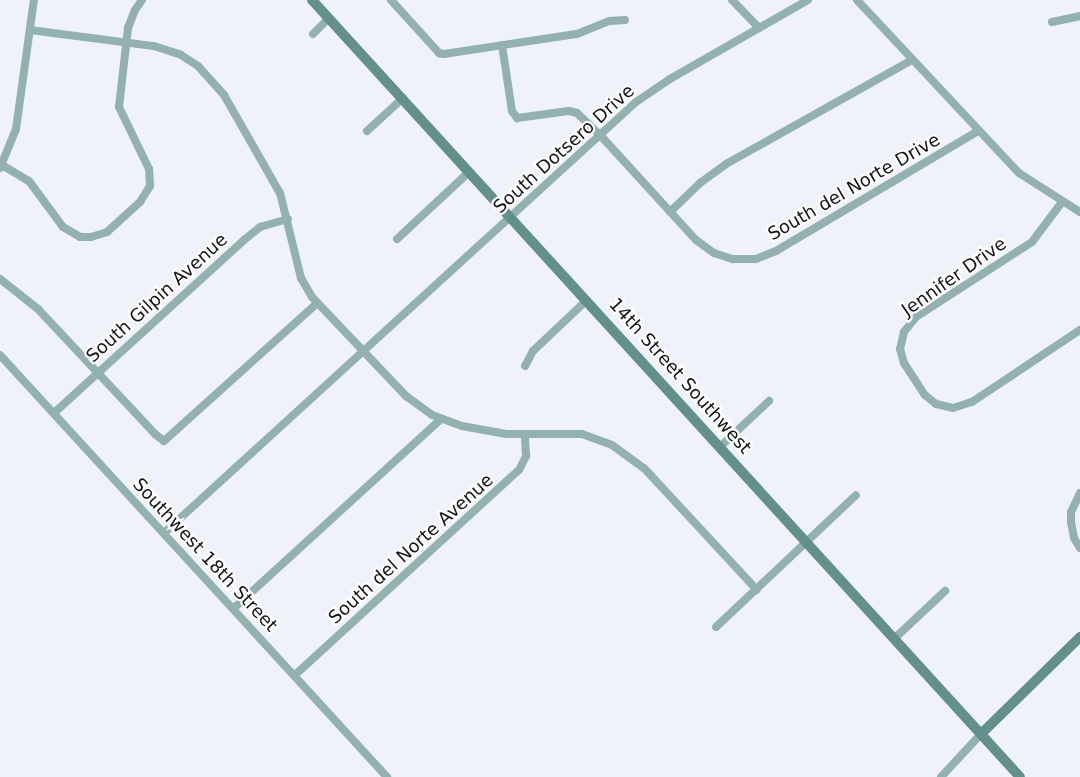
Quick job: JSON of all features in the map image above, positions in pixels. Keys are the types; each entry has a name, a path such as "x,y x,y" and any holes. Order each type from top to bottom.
{"main road":[{"name":"14th Street Southwest","path":"312,0 807,540 1020,777"},
{"path":"981,734 1080,637"}],"street":[{"path":"34,0 16,129 1,167 29,181 63,227 80,237 91,237 106,232 147,195 151,178 147,163 119,110 125,43 130,19 142,0"},
{"path":"391,0 441,54 578,34 610,21 625,20"},
{"path":"732,0 759,28"},
{"name":"South Dotsero Drive","path":"164,533 364,353 636,102 670,79 808,0"},
{"path":"857,0 1019,173 1080,212"},
{"path":"1052,22 1080,16"},
{"path":"313,33 329,18"},
{"path":"30,30 172,51 189,60 212,80 273,180 288,219 301,278 317,303 406,396 441,419 483,431 582,434 600,439 644,468 757,590"},
{"name":"South del Norte Drive","path":"502,45 512,111 517,118 574,112 601,136 696,240 714,253 733,259 756,259 788,244 978,131"},
{"path":"670,212 700,183 726,164 912,60"},
{"path":"367,131 403,98"},
{"path":"397,239 469,172"},
{"name":"Jennifer Drive","path":"1062,202 1032,242 916,317 904,332 900,349 904,363 930,400 947,408 972,402 1080,330"},
{"name":"South Gilpin Avenue","path":"54,413 255,231 288,219"},
{"path":"0,279 38,309 162,440 167,440 317,303"},
{"path":"525,366 533,351 587,300"},
{"name":"Southwest 18th Street","path":"0,355 387,777"},
{"path":"721,446 769,401"},
{"path":"234,608 441,419"},
{"name":"South del Norte Avenue","path":"295,675 519,470 526,456 525,434"},
{"path":"1080,493 1071,512 1071,522 1074,538 1080,548"},
{"path":"716,627 856,495"},
{"path":"895,638 945,591"},
{"path":"940,777 981,734"}]}
